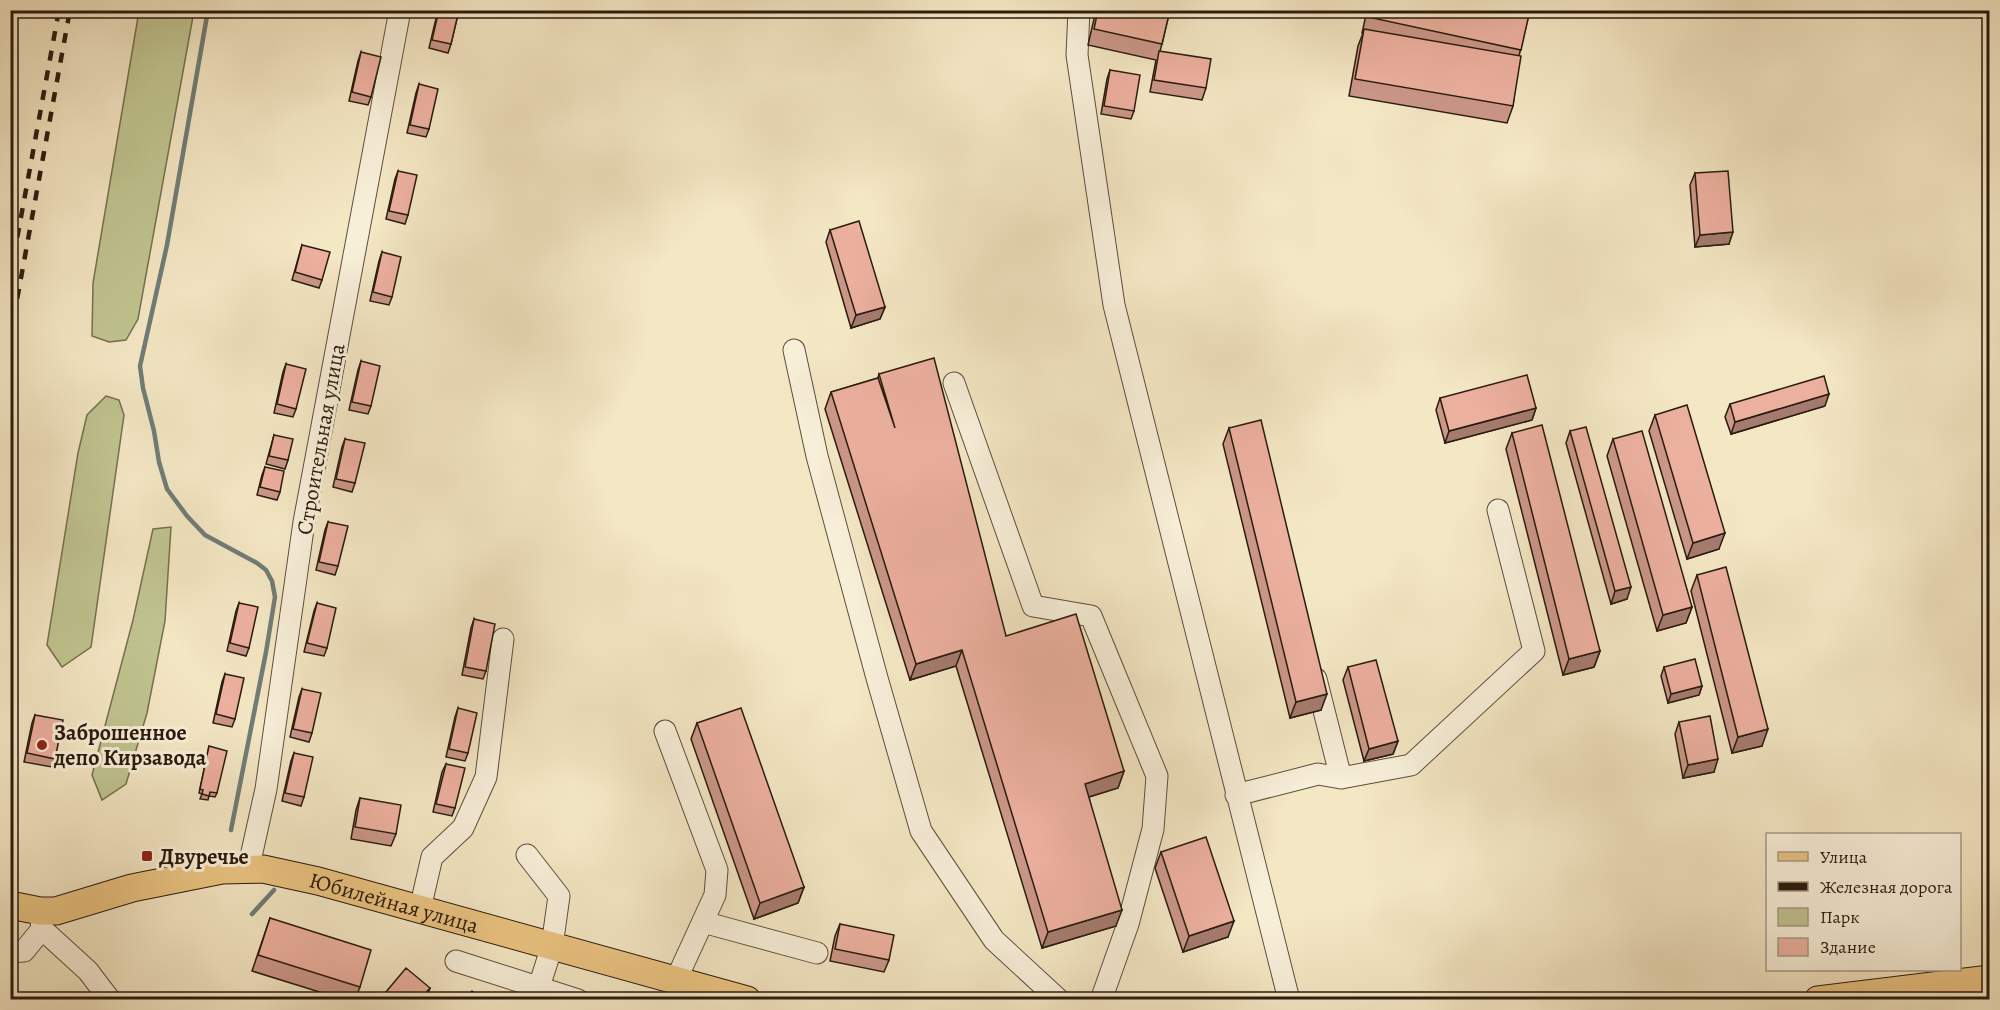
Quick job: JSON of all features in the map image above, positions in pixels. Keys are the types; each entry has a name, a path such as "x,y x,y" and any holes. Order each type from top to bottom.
{"main road":[{"name":"Юбилейная улица","path":"10,905 41,920 56,911 132,888 222,870 263,869 318,881 747,999"},
{"path":"1818,999 1989,979"}],"street":[{"name":"Строительная улица","path":"248,870 266,789 304,522 400,10"},
{"path":"1078,10 1077,55 1114,305 1289,999"},
{"path":"795,350 817,456 921,831 994,940 1059,999"},
{"path":"954,383 1033,606 1091,616 1156,776 1153,829 1128,924 1101,999"},
{"path":"1236,795 1318,774 1341,778 1411,765 1534,651 1498,510"},
{"path":"420,909 432,857 463,828 486,777 503,639"},
{"path":"1313,664 1341,778"},
{"path":"665,731 717,870 715,895 676,980"},
{"path":"527,855 559,896 552,946 539,987"},
{"path":"10,952 24,951 41,920 88,971 110,999"},
{"path":"703,922 817,953"},
{"path":"456,961 578,999"}],"green space":[{"path":"139,11 194,11 138,319 126,340 109,342 92,336 93,283"},
{"path":"106,396 119,400 124,415 91,647 62,667 47,645 78,453 87,415"},
{"path":"171,527 165,621 147,713 126,784 102,800 92,775 133,620 153,529"}],"building":[{"path":"439,10 459,10 451,44 432,40"},
{"path":"1098,10 1170,10 1162,44 1094,29"},
{"path":"1369,10 1530,10 1521,50 1368,17"},
{"path":"1364,29 1521,56 1513,106 1355,79"},
{"path":"1159,51 1211,59 1206,88 1154,80"},
{"path":"361,52 381,57 371,97 352,92"},
{"path":"1110,70 1140,75 1134,111 1104,106"},
{"path":"419,84 438,89 429,129 410,125"},
{"path":"398,171 417,175 408,215 389,211"},
{"path":"1728,171 1733,232 1700,235 1695,173"},
{"path":"859,221 885,307 856,315 830,230"},
{"path":"302,245 330,252 322,280 295,272"},
{"path":"382,252 401,257 392,297 373,292"},
{"path":"934,358 1006,636 1076,614 1124,771 1085,784 1122,910 1048,932 962,650 916,664 831,392 878,378 895,428 879,374"},
{"path":"361,361 380,366 371,406 352,402"},
{"path":"286,364 306,369 296,409 277,404"},
{"path":"1527,375 1536,408 1449,431 1440,398"},
{"path":"1824,376 1829,394 1735,422 1730,404"},
{"path":"1687,405 1725,533 1693,543 1655,415"},
{"path":"1261,420 1327,694 1296,702 1229,428"},
{"path":"1542,425 1600,651 1569,659 1512,433"},
{"path":"1586,427 1631,587 1615,591 1570,431"},
{"path":"1642,431 1692,607 1663,615 1613,439"},
{"path":"274,435 293,439 288,460 269,456"},
{"path":"345,439 365,443 355,483 336,479"},
{"path":"265,467 284,471 280,492 260,487"},
{"path":"328,522 348,526 338,566 319,562"},
{"path":"1726,567 1768,729 1738,737 1697,575"},
{"path":"239,603 258,607 249,648 230,643"},
{"path":"317,603 336,608 327,648 307,643"},
{"path":"474,619 495,624 486,671 465,667"},
{"path":"1695,659 1702,686 1671,694 1664,667"},
{"path":"1376,660 1398,741 1369,749 1348,667"},
{"path":"225,674 244,678 235,719 216,714"},
{"path":"302,689 321,693 312,733 293,729"},
{"path":"458,708 477,713 468,753 449,749"},
{"path":"741,708 804,887 760,903 697,723"},
{"name":"Заброшенное депо Кирзавода","path":"35,715 63,720 55,759 27,753"},
{"path":"1710,716 1718,759 1688,765 1679,722"},
{"path":"209,746 227,751 217,793 210,792 209,796 202,794 203,790 200,789"},
{"path":"294,753 313,757 304,797 285,793"},
{"path":"446,764 465,768 455,808 436,804"},
{"path":"360,798 401,805 396,834 355,827"},
{"path":"1206,837 1234,921 1189,936 1161,852"},
{"path":"270,918 371,950 360,987 258,955"},
{"path":"840,924 894,935 889,960 835,949"},
{"path":"406,968 430,988 420,999 395,999 386,992"},
{"path":"472,991 483,999 465,999"}],"waterway":[{"path":"208,10 167,245 140,366 159,462 167,489 205,535 257,563 266,570 272,581 275,597 266,652 231,830"},
{"path":"252,914 274,890"}],"railway":[{"path":"10,277 59,10"},
{"path":"10,338 70,10"}],"place":[{"name":"Заброшенное депо Кирзавода","path":"42,745"},
{"name":"Двуречье","path":"147,856"}]}
